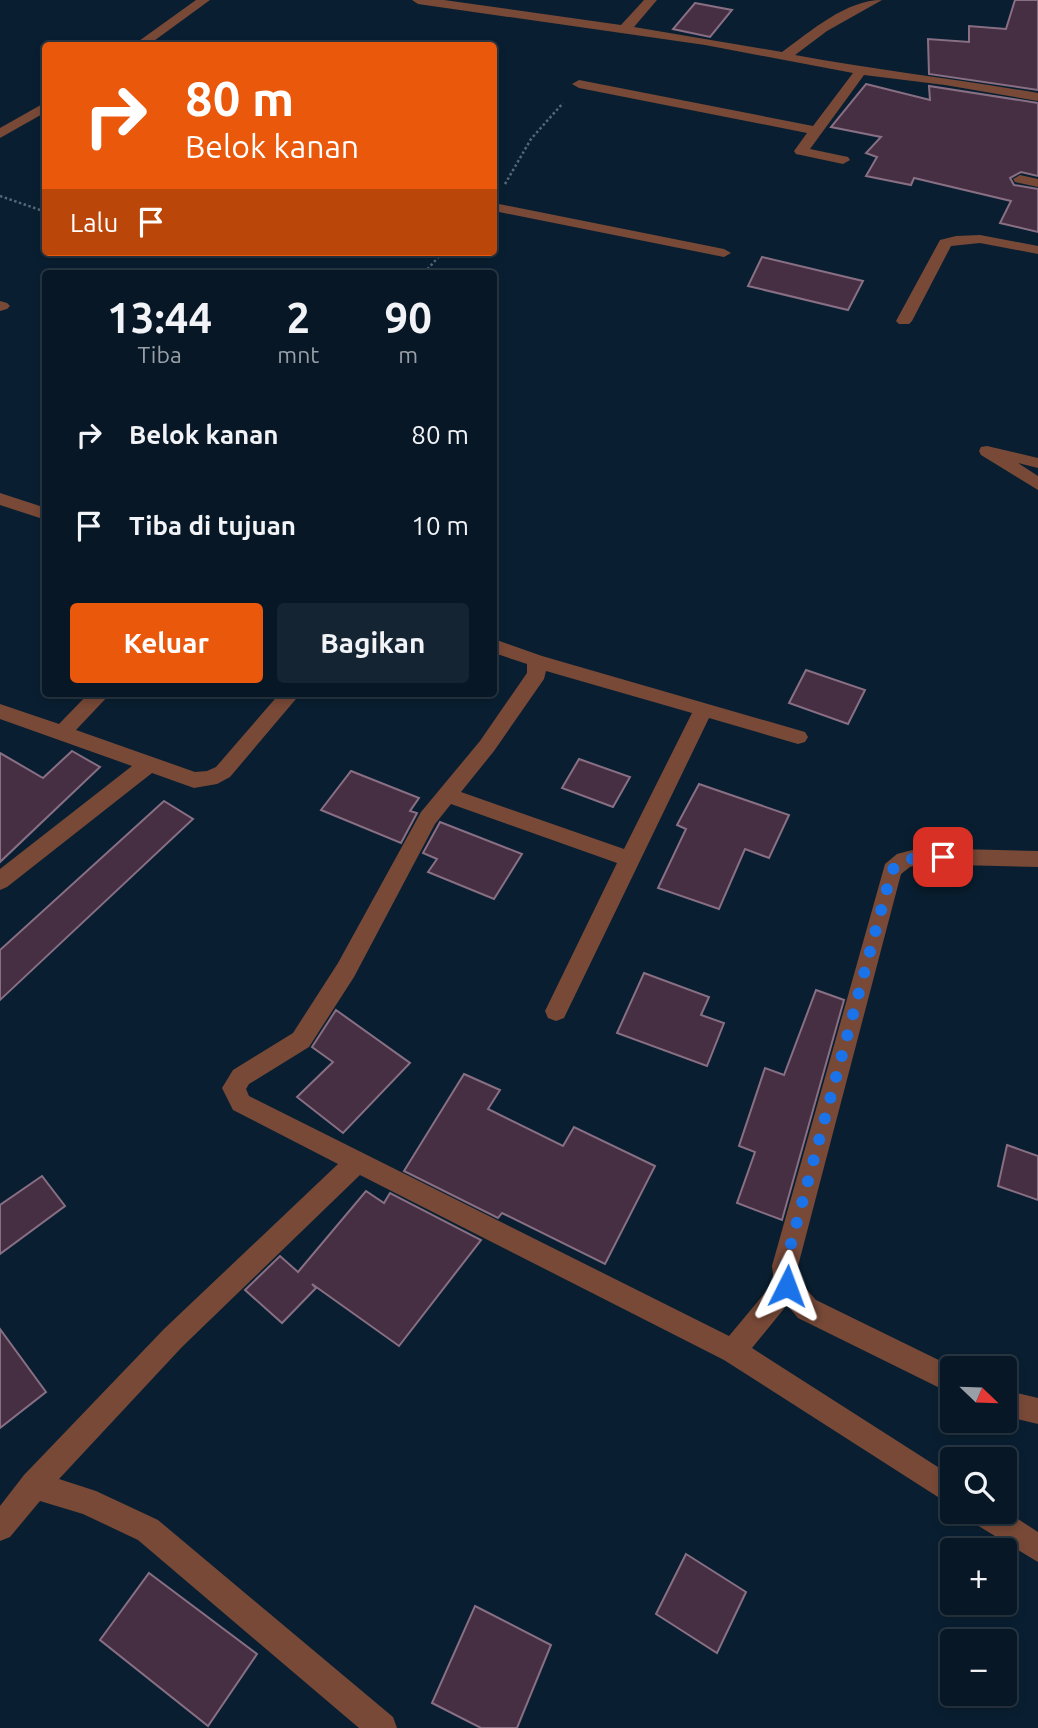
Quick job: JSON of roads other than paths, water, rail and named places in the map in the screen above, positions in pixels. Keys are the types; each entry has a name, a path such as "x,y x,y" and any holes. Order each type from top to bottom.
{"street":[{"path":"144,42 204,0"},
{"path":"418,0 705,41 861,71 933,79 1038,97"},
{"path":"624,30 651,0"},
{"path":"784,57 823,28 876,0"},
{"path":"842,160 801,151 861,71"},
{"path":"579,84 816,131"},
{"path":"0,134 42,108"},
{"path":"1020,179 1038,183"},
{"path":"497,208 724,253"},
{"path":"904,321 945,243 958,238 971,238 1038,250"},
{"path":"1038,463 987,451 1038,484"},
{"path":"0,499 42,513"},
{"path":"497,647 536,661 798,737"},
{"path":"536,661 537,674 487,746 428,818 346,970 301,1040 241,1077 234,1088 241,1103 733,1351 940,1484"},
{"path":"63,732 97,697"},
{"path":"0,710 194,780 210,779 223,772 289,697"},
{"path":"556,1011 703,709"},
{"path":"0,881 149,764"},
{"path":"447,795 629,859"},
{"path":"940,1375 807,1309 787,1286 785,1266 892,870 904,860 920,856 1038,859"},
{"path":"0,1527 34,1485 181,1328 358,1161"},
{"path":"733,1351 787,1286"},
{"path":"1017,1406 1038,1411"},
{"path":"34,1485 86,1501 148,1530 382,1728"},
{"path":"1001,1524 1038,1548"}]}
